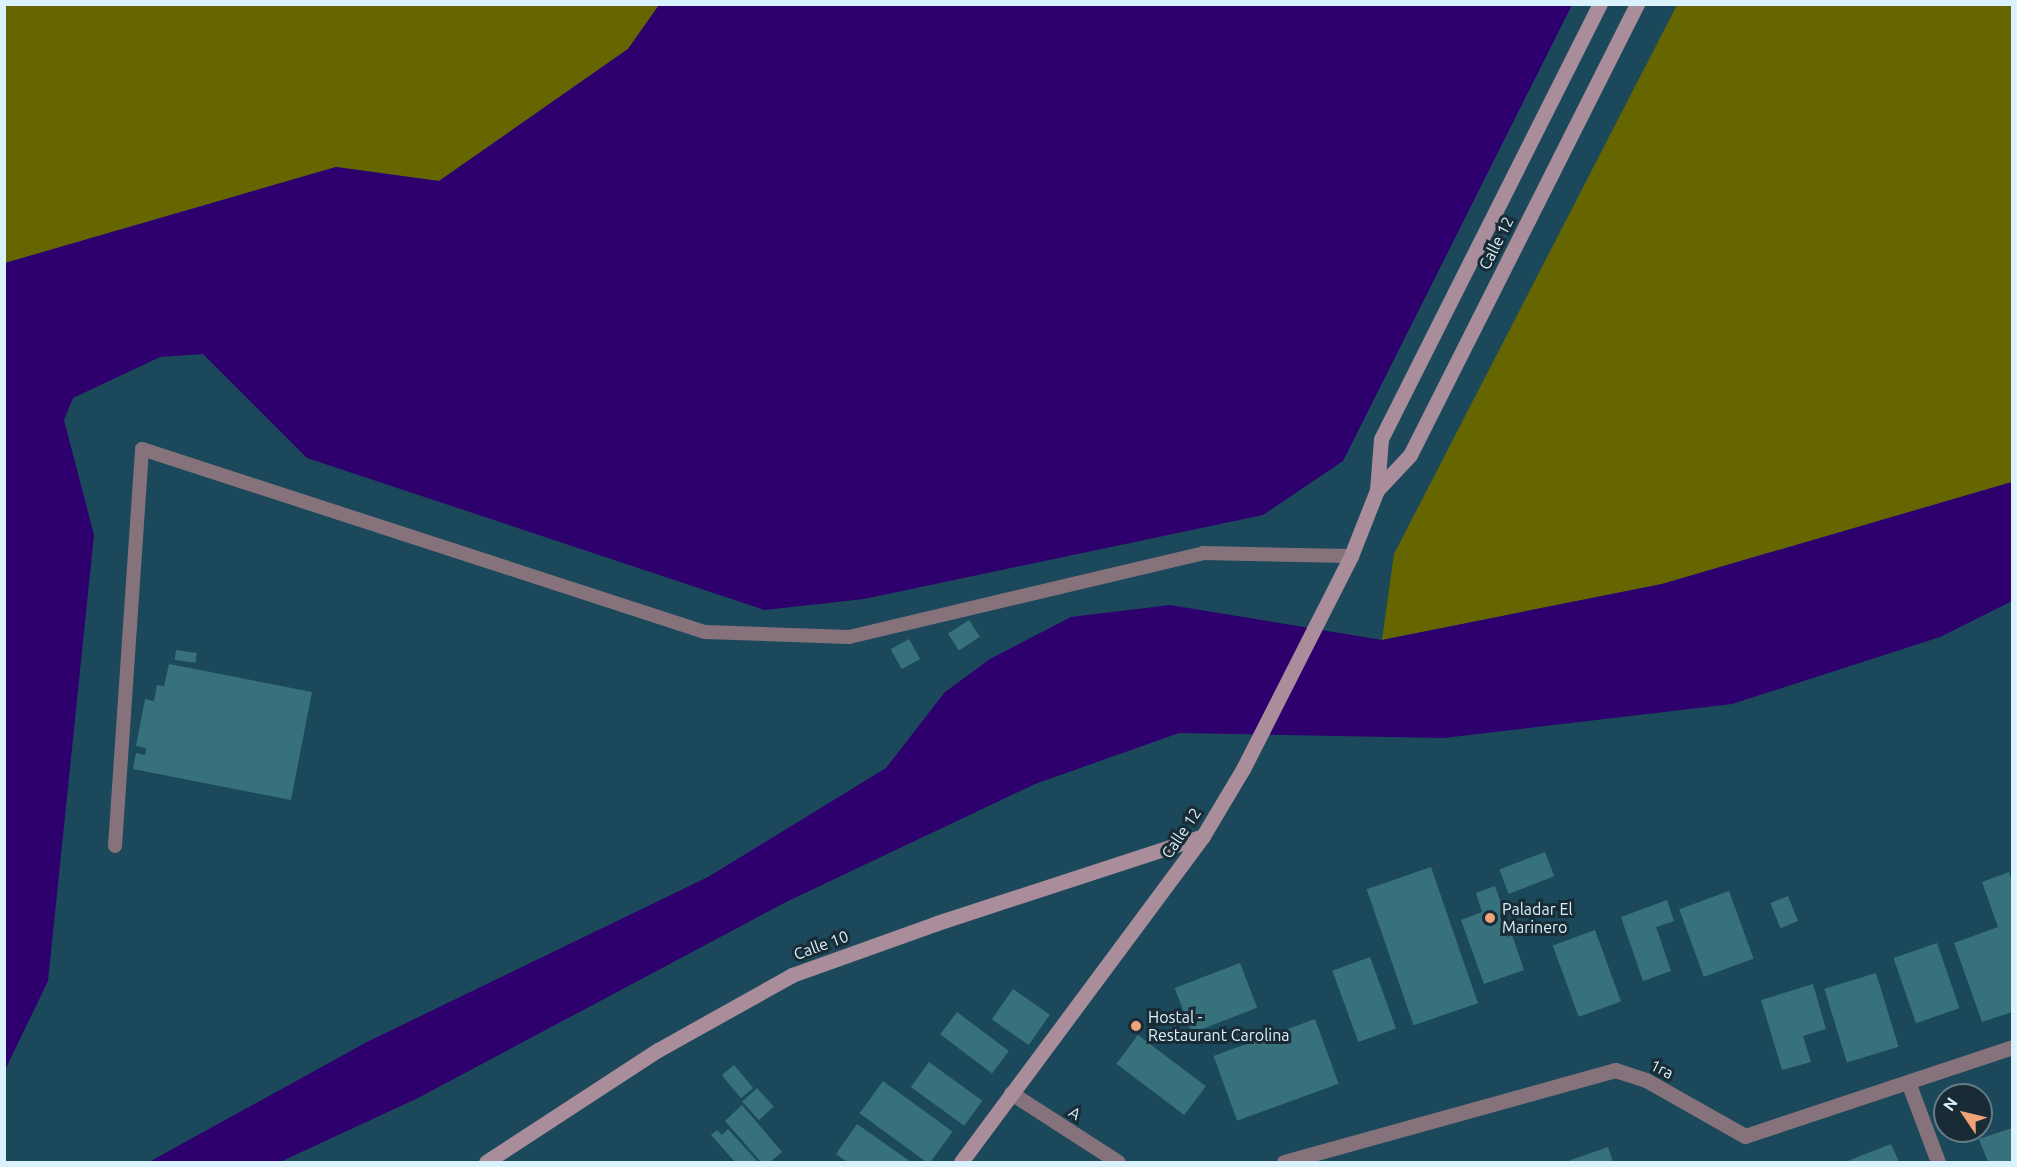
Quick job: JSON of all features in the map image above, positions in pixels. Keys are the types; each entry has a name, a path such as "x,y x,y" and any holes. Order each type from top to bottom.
{"main road":[{"name":"Calle 12","path":"961,1162 1203,836 1243,769 1330,604 1351,556 1377,490 1381,439 1599,4"},
{"name":"Calle 12","path":"1377,490 1410,455 1637,4"},
{"name":"Calle 10","path":"486,1162 657,1050 792,975 938,923 1203,836"}],"street":[{"name":"1ra","path":"1284,1162 1615,1071 1646,1080 1745,1136 2013,1047"},
{"path":"1908,1082 1938,1162"},
{"name":"A","path":"1011,1093 1118,1162"}],"lane":[{"path":"115,846 142,449 705,632 849,638 1203,553 1351,556"}],"shaded area":[{"path":"5,5 659,5 628,49 439,181 336,167 5,263"},
{"path":"659,5 1572,5 1343,461 1263,515 864,599 765,610 307,458 203,354 160,357 73,398 64,420 94,535 48,981 5,1070 5,263 336,167 439,181 628,49"},
{"path":"1677,5 2012,5 2012,482 1662,584 1382,640 1394,554"},
{"path":"2012,482 2012,601 1940,637 1732,704 1444,738 1179,733 1035,784 786,902 418,1098 280,1162 149,1162 367,1042 708,877 886,768 945,692 990,659 1071,617 1170,605 1382,640 1662,584"}],"building":[{"path":"969,620 980,637 959,650 948,634"},
{"path":"909,639 920,659 902,669 891,649"},
{"path":"176,650 197,653 195,663 175,660"},
{"path":"169,664 312,692 291,800 133,769 136,753 145,755 146,748 136,746 145,699 154,701 157,685 164,686"},
{"path":"1545,852 1554,876 1509,894 1499,870"},
{"path":"1431,867 1478,1003 1414,1025 1367,889"},
{"path":"2009,872 2012,881 2012,1012 1982,1022 1954,943 1998,927 1982,882"},
{"path":"1495,886 1524,970 1484,984 1461,920 1482,912 1476,893"},
{"path":"1729,891 1754,959 1704,977 1679,909"},
{"path":"1788,896 1798,921 1780,928 1770,903"},
{"path":"1667,900 1674,921 1656,927 1671,971 1643,981 1621,917"},
{"path":"1595,930 1621,1001 1579,1017 1553,945"},
{"path":"1937,943 1959,1008 1916,1023 1894,958"},
{"path":"1370,957 1396,1028 1358,1042 1332,971"},
{"path":"1240,963 1257,1008 1192,1033 1175,988"},
{"path":"1876,973 1899,1047 1847,1062 1824,989"},
{"path":"1813,984 1826,1029 1803,1036 1811,1062 1782,1070 1761,1000"},
{"path":"1013,989 1050,1015 1029,1045 992,1019"},
{"path":"957,1012 1009,1051 992,1073 940,1034"},
{"path":"1315,1019 1339,1084 1237,1121 1214,1056"},
{"path":"1138,1035 1206,1086 1184,1115 1116,1064"},
{"path":"929,1062 982,1101 964,1126 911,1087"},
{"path":"734,1065 753,1088 741,1098 722,1075"},
{"path":"883,1081 953,1132 930,1162 926,1162 859,1113"},
{"path":"757,1088 774,1107 759,1120 742,1101"},
{"path":"742,1105 782,1152 770,1162 761,1162 725,1121"},
{"path":"857,1124 911,1162 847,1162 836,1154"},
{"path":"2012,1128 2012,1162 1988,1162 1981,1143 1993,1143 1993,1134"},
{"path":"728,1129 758,1162 735,1162 711,1135 717,1130 722,1135"},
{"path":"1891,1144 1899,1162 1845,1162"},
{"path":"1608,1147 1613,1162 1565,1162"}],"place":[{"name":"Paladar El Marinero","path":"1490,918"},
{"name":"Hostal - Restaurant Carolina","path":"1136,1026"}]}
